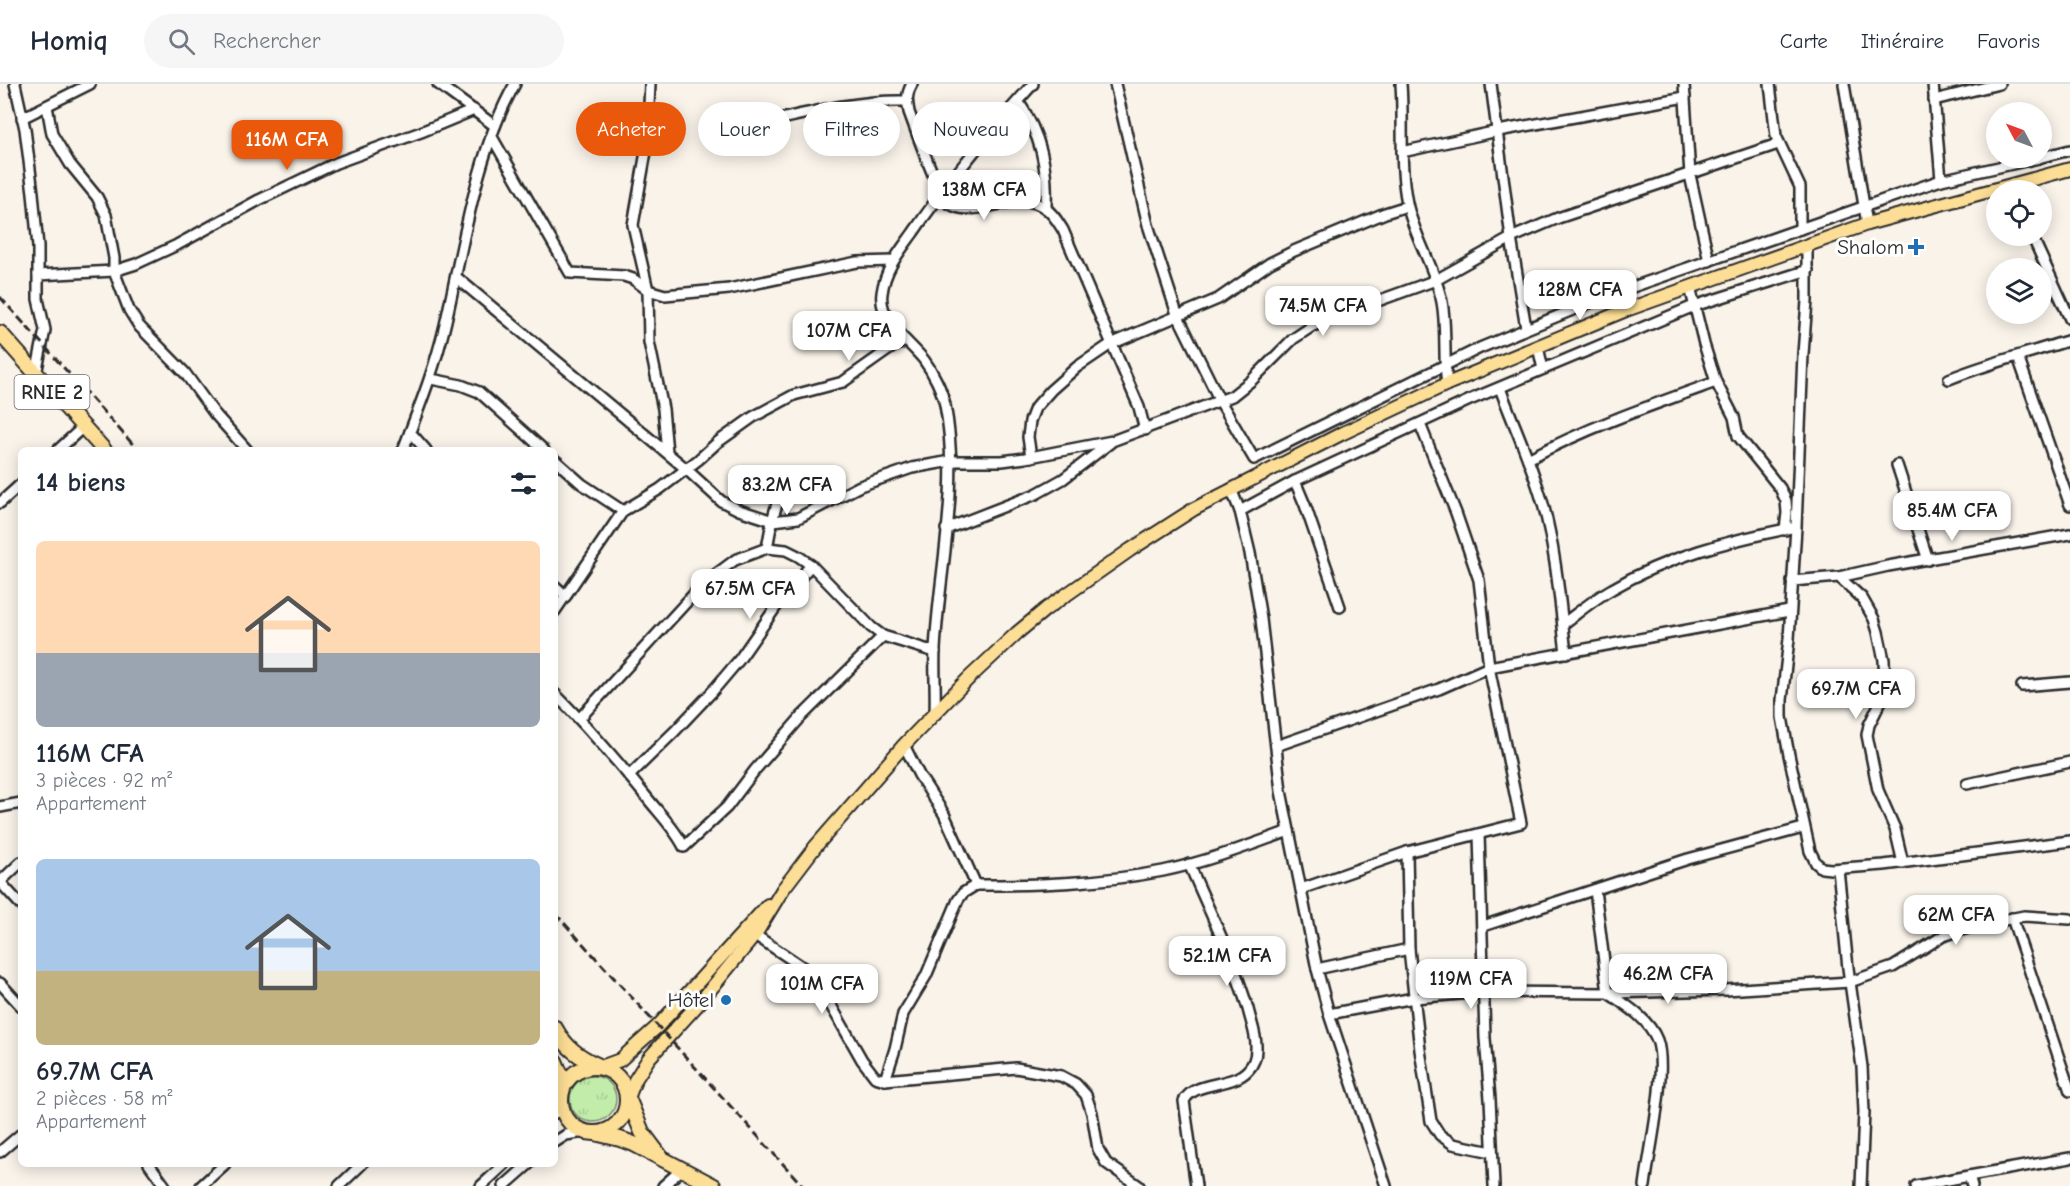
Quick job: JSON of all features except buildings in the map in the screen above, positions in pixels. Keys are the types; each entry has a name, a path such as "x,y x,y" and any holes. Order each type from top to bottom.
{"highway":[{"name":"RNIE 2","path":"0,333 101,447"},
{"path":"558,1032 567,1046 577,1055 611,1071 620,1078 642,1132 663,1160"},
{"path":"559,1104 567,1082 573,1074 586,1068 601,1067"},
{"path":"558,1068 562,1078 559,1104 569,1121 590,1132 620,1139 714,1186"},
{"path":"590,1132 606,1131 621,1120 628,1098"}],"main road":[{"path":"2033,180 2070,169"},
{"path":"601,1067 620,1060 658,1026 783,889 815,847 904,745 969,678 1046,609 1130,550 1194,509 1447,384 1626,310 1867,224 1986,193"},
{"path":"628,1098 635,1080 649,1058 755,935 783,889"}],"street":[{"path":"15,84 33,193 38,247 38,299 45,330 36,374"},
{"path":"22,118 90,84"},
{"path":"438,84 495,126"},
{"path":"404,447 431,379 470,212 495,126 515,84"},
{"path":"650,84 647,146 633,225 648,290 649,342 663,409 667,453"},
{"path":"912,84 906,101 940,194 957,207 966,209 1024,200 1035,202 1047,208 1063,230 1139,407 1145,430"},
{"path":"935,714 934,652 951,461 945,404 936,379 924,360 889,320 881,295 893,261 940,194 1033,84"},
{"path":"1115,84 1148,225 1178,314 1220,401 1254,459 1526,328 1604,297 1941,180 1993,168"},
{"path":"1401,84 1403,179 1407,206 1436,280 1445,322 1444,366 1447,384"},
{"path":"1491,84 1511,238 1526,328"},
{"path":"1684,84 1690,175 1709,261"},
{"path":"1770,84 1778,144 1792,166 1800,187 1800,229"},
{"path":"1844,84 1867,224"},
{"path":"1933,84 1941,180"},
{"path":"1934,100 1999,84"},
{"path":"1402,152 1498,131 1685,98"},
{"path":"791,119 861,103 906,101"},
{"path":"1018,101 1037,134 1047,183 1047,208"},
{"path":"47,106 52,134 70,164 97,197 106,215 114,258 114,271 129,310 138,326 185,373 214,413 244,447"},
{"path":"38,276 114,271 177,245 258,200 336,162 421,132 474,110"},
{"path":"492,137 570,273 624,276 633,279 648,290 665,295 729,289 857,262 893,261"},
{"path":"456,277 685,468 721,501 772,522 798,518 852,490 893,474 951,461 1002,461 1031,457 1112,441 1145,430 1220,401 1242,388 1293,339 1311,327 1436,280 1511,238 1558,218 1778,144"},
{"path":"2052,154 2070,150"},
{"path":"1031,457 1028,437 1030,421 1035,408 1077,367 1111,344 1218,299 1270,263 1294,251 1407,206"},
{"path":"1807,244 1808,270 1796,527 1782,717 1803,828 1810,851 1816,863 1822,868 1838,869 2070,841"},
{"path":"2037,246 2070,319"},
{"path":"1240,512 1295,482 1543,369 1694,306 1808,270"},
{"path":"1690,287 1716,382 1730,408 1738,436 1780,488 1786,501 1785,530"},
{"path":"1949,379 2070,340"},
{"path":"558,607 623,511 660,489 736,428 761,412 794,395 843,382 891,348 906,341"},
{"path":"1538,347 1543,369"},
{"path":"2018,357 2070,505"},
{"path":"431,379 461,385 479,392 541,447"},
{"path":"1528,459 1628,413 1716,382"},
{"path":"1500,388 1543,504 1566,653"},
{"path":"1301,889 1407,852 1521,823 1489,667 1479,580 1470,551 1420,424"},
{"path":"61,447 83,427"},
{"path":"410,432 423,447"},
{"path":"946,529 1036,494 1070,474 1112,441"},
{"path":"558,463 582,484 623,511"},
{"path":"1898,465 1928,560"},
{"path":"767,548 777,503 781,494 798,477"},
{"path":"1295,482 1340,607"},
{"path":"0,503 18,487"},
{"path":"1232,489 1250,553 1262,619 1281,791 1317,969 1329,1014 1386,1186"},
{"path":"1563,624 1612,589 1646,572 1705,549 1796,527"},
{"path":"1792,582 1839,577 1873,568 2070,534"},
{"path":"580,718 704,583 735,560 767,548 786,550 811,565 871,627 883,636 934,652"},
{"path":"629,776 711,693 739,660 777,604 811,565"},
{"path":"1839,577 1862,598 1874,619 1878,632 1884,660 1885,689 1867,735 1878,790 1896,829 1902,863"},
{"path":"558,589 566,596"},
{"path":"1276,746 1439,689 1489,667 1789,611"},
{"path":"558,697 580,718 629,776 674,831 684,847 727,807 755,770 801,717 883,636"},
{"path":"2022,686 2070,682"},
{"path":"904,745 919,775 944,814 976,885"},
{"path":"1967,784 2070,762"},
{"path":"0,807 18,804"},
{"path":"1483,926 1688,860 1803,828"},
{"path":"885,1080 896,1049 903,1014 926,976 963,893 976,885 1074,883 1163,871 1245,847 1289,831"},
{"path":"1479,834 1494,1186"},
{"path":"1407,852 1408,949 1431,1121 1440,1135 1452,1144 1492,1152"},
{"path":"1189,864 1238,977 1254,1029 1257,1048 1252,1066 1244,1074 1194,1090 1186,1095 1184,1101 1196,1186"},
{"path":"18,865 0,882 18,902"},
{"path":"1838,869 1862,1078 1864,1112 1861,1186"},
{"path":"1595,890 1608,993 1645,1022 1657,1040 1660,1067 1657,1104 1645,1186"},
{"path":"1329,1014 1414,998 1484,992 1608,993 1726,990 1850,982 1893,967 1943,936 1974,926 2012,918 2049,916 2070,919"},
{"path":"2012,918 2070,1092"},
{"path":"755,935 813,974 870,1073 878,1079 1016,1068 1061,1076 1076,1084 1086,1095 1092,1113 1098,1149 1106,1163 1139,1186"},
{"path":"1317,969 1408,949"},
{"path":"0,983 18,1003"},
{"path":"558,1140 566,1135 590,1132"},
{"path":"0,1152 18,1137"},
{"path":"1916,1186 2070,1158"},
{"path":"151,1167 165,1186"},
{"path":"201,1186 222,1167"},
{"path":"339,1186 359,1167"},
{"path":"481,1186 502,1167"},
{"path":"504,1186 526,1167"},
{"path":"663,1186 681,1170"},
{"path":"1969,1176 1972,1186"}],"green space":[{"path":"593,1076 609,1083 616,1099 609,1115 593,1122 577,1115 570,1099 577,1083"}],"railway":[{"path":"0,297 135,447"},
{"path":"558,916 803,1186"}],"place":[{"name":"Shalom","path":"1916,247"},
{"name":"Hôtel","path":"726,1000"}]}
